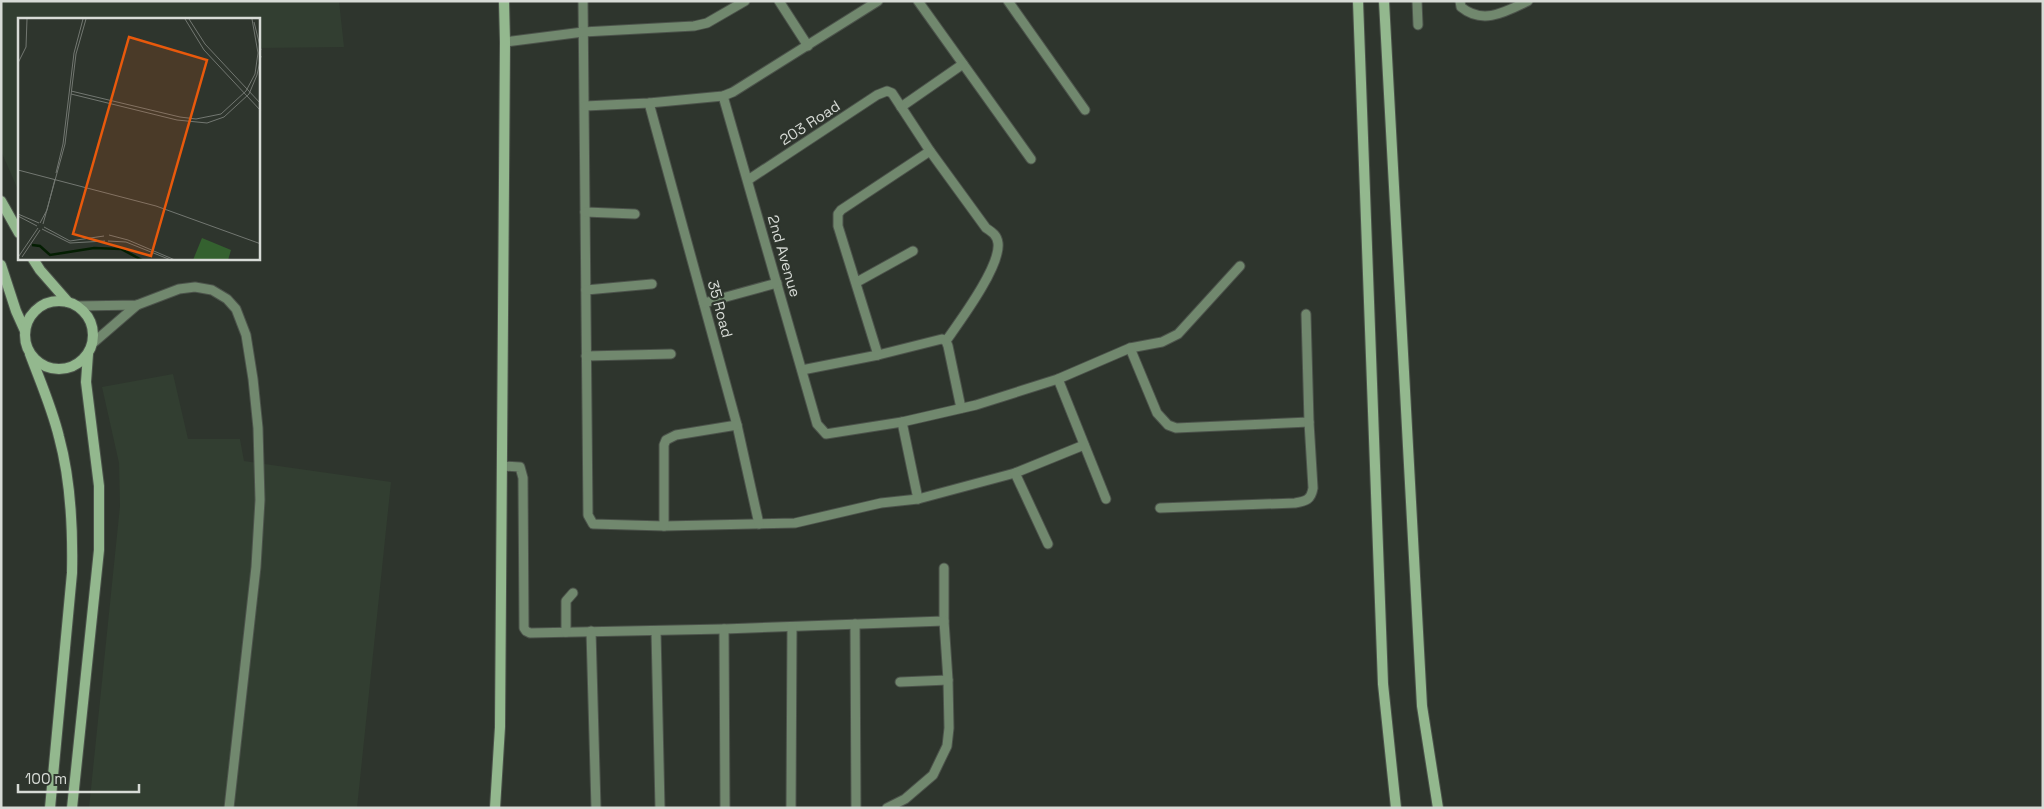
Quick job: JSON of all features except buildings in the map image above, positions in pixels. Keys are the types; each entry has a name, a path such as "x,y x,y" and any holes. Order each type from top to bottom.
{"street":[{"path":"495,808 500,727 504,1"},
{"path":"583,1 588,516 593,524 664,526 795,523 881,503 918,499 1015,473 1084,445"},
{"path":"505,42 583,32 694,26 707,23 745,1"},
{"path":"779,1 808,46"},
{"path":"918,1 1031,159"},
{"path":"1008,1 1085,110"},
{"path":"1358,1 1383,684 1396,808"},
{"path":"1384,1 1422,706 1438,808"},
{"path":"1417,1 1418,25"},
{"path":"1460,1 1461,7 1470,15 1481,16 1499,14 1528,1"},
{"path":"584,106 649,103 723,96 733,92 808,46 873,2"},
{"path":"962,408 946,341 983,284 997,256 998,243 996,235 986,228 930,151 901,107 963,64"},
{"name":"203 Road","path":"748,180 887,90 892,93 901,107"},
{"name":"2nd Avenue","path":"723,96 817,424 826,434 902,422"},
{"name":"35 Road","path":"649,103 737,425 759,524"},
{"path":"878,355 857,282 838,226 838,214 841,210 930,151"},
{"path":"1,201 18,231"},
{"path":"585,212 635,214"},
{"path":"857,282 913,251"},
{"path":"30,354 48,368 59,370 81,363 93,343 91,322 86,313 73,304 40,270 34,260"},
{"path":"1,265 16,311 25,331"},
{"path":"918,499 902,422 962,408 1058,379 1130,348 1162,342 1178,334 1240,266"},
{"path":"704,303 777,283"},
{"path":"586,290 652,284"},
{"path":"93,343 137,305 179,289 195,287 212,290 227,299 236,309 246,335 258,428 260,500 256,567 229,808"},
{"path":"50,808 72,573 73,536 71,502 60,438 25,343 25,331 28,320 35,310 51,302 137,305"},
{"path":"1160,508 1295,504 1306,501 1312,496 1306,314"},
{"path":"802,370 878,355 938,340 946,341"},
{"path":"1130,348 1157,414 1168,424 1176,428 1309,422"},
{"path":"72,808 99,550 99,486 86,382 88,354"},
{"path":"586,356 672,354"},
{"path":"1058,379 1106,499"},
{"path":"664,526 664,445 666,440 676,435 737,425"},
{"path":"502,466 520,468 523,478 524,628 530,633 656,631 944,621"},
{"path":"1015,473 1048,544"},
{"path":"887,808 905,799 933,775 947,746 949,728 944,621 944,568"},
{"path":"566,632 566,601 573,593"},
{"path":"855,624 856,808"},
{"path":"790,808 792,627"},
{"path":"724,629 725,808"},
{"path":"592,631 596,808"},
{"path":"656,631 660,808"},
{"path":"900,682 948,680"}],"shaded area":[{"path":"1,1 339,1 344,47 260,48 260,18 18,18 18,190 1,151"},
{"path":"173,374 188,439 240,439 244,461 391,482 357,808 89,808 120,506 119,463 102,387"}]}
